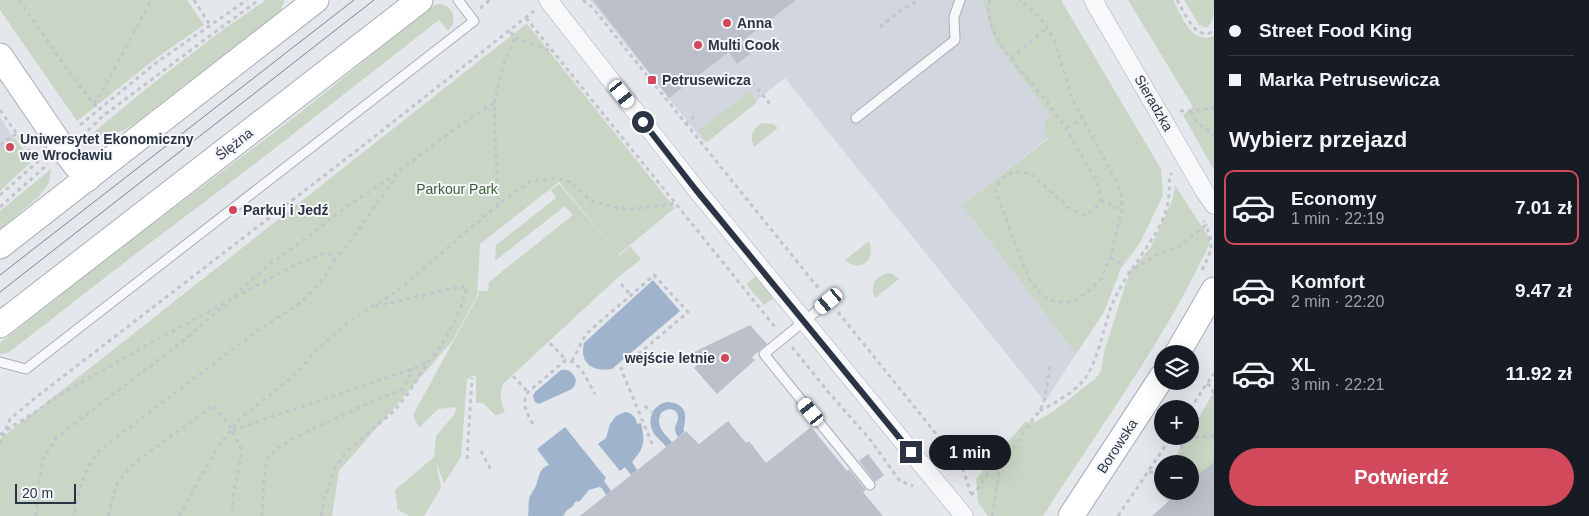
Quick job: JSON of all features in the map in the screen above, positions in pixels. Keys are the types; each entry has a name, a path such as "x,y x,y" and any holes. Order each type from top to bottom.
{"main road":[{"path":"0,246 316,0"},
{"name":"Ślężna","path":"0,325 420,0"},
{"path":"0,56 64,150 87,179"},
{"path":"1182,345 1214,290"},
{"name":"Borowska","path":"1071,516 1154,389"}],"street":[{"name":"Sieradzka","path":"1094,0 1214,205"},
{"path":"542,5 805,321 964,516"}],"lane":[{"path":"0,362 26,369 474,21 458,0"},
{"path":"856,118 955,40 954,17 960,0"},
{"path":"829,301 764,354 870,485"}],"path":[{"path":"19,0 74,79 99,110"},
{"path":"94,104 151,0"},
{"path":"194,0 210,25"},
{"path":"80,126 157,62 247,0"},
{"path":"87,131 119,104 259,0"},
{"path":"583,0 592,8 962,466 973,500"},
{"path":"880,27 900,11 920,0"},
{"path":"990,0 988,11 998,42 1067,128 1098,185 1101,200 1095,209 1084,215 1069,208 1031,174 1016,171 1002,178 995,190 1029,279 1042,296 1056,302 1072,302 1087,293 1101,279 1110,258 1122,210 1121,190 1072,98 1054,40 1034,12 1019,0"},
{"path":"1177,0 1194,29 1200,33 1207,34 1214,31"},
{"path":"0,444 10,419 35,398 360,148 542,5"},
{"path":"526,18 784,338 868,437 900,480 921,488"},
{"path":"1011,58 1047,28"},
{"path":"510,31 515,38 554,51"},
{"path":"498,206 494,103 505,60 515,38"},
{"path":"748,76 770,104"},
{"path":"36,516 43,459 56,438 183,341 266,267 346,207 400,171 456,128 494,103"},
{"path":"1164,120 1179,110 1191,111 1214,108"},
{"path":"0,110 37,162 0,194"},
{"path":"1191,111 1196,121 1214,136"},
{"path":"685,124 695,116"},
{"path":"1067,128 1082,119"},
{"path":"0,145 16,134"},
{"path":"0,206 52,160"},
{"path":"74,516 82,481 94,457 101,449 257,331 308,296 323,279 400,171"},
{"path":"1040,411 1061,399 1083,381 1096,357 1111,308 1128,273 1166,212 1170,187 1169,176 1172,173"},
{"path":"179,516 219,445 237,421 291,377 347,323 397,291 529,182 557,178 570,182 591,201 619,208 672,204 674,202"},
{"path":"1101,200 1122,210"},
{"path":"1128,273 1160,253 1180,246 1206,225"},
{"path":"0,435 62,393 295,265 324,253 330,254 334,261"},
{"path":"1110,258 1123,264"},
{"path":"572,360 586,334 654,275 688,312 621,369 654,448"},
{"path":"621,284 631,294"},
{"path":"232,430 413,369 430,359 437,353 452,326 461,307 467,287 440,290 373,307"},
{"path":"550,343 566,360"},
{"path":"321,516 324,500 335,468 339,462 348,450 360,442 394,411 407,395 430,359"},
{"path":"533,424 525,407 525,397 528,392 566,360 572,360 580,369 595,394"},
{"path":"992,516 999,473 1032,420 1040,411 1046,397 1050,367"},
{"path":"262,516 264,480 269,456 294,438 402,389 413,369"},
{"path":"1197,400 1214,373"},
{"path":"513,376 528,392"},
{"path":"467,460 472,378"},
{"path":"1207,384 1213,387 1214,397"},
{"path":"108,516 116,485 128,470 150,451 214,405 232,430 242,450 233,497 232,516"},
{"path":"645,406 652,412"},
{"path":"1199,436 1214,436"},
{"path":"1118,516 1166,445"},
{"path":"481,450 491,470"},
{"path":"971,495 992,468 1006,461"},
{"path":"1148,472 1154,472"}],"shaded area":[{"path":"590,0 984,0 982,2 994,41 1051,116 1049,137 962,205 1076,354 1045,402 785,78 704,142"},
{"name":"Uniwersytet Ekonomiczny we Wrocławiu","path":"0,117 26,156 0,175"}],"green space":[{"path":"0,0 187,0 204,25 159,56 77,121 0,10"},
{"path":"266,0 284,0 279,14 133,125 113,134 93,133 152,84 224,29"},
{"path":"983,0 1061,0 1161,169 1163,195 1140,243 1121,268 1104,312 1076,354 962,205 1049,138 1044,131 1046,120 1051,116 994,41"},
{"path":"1128,0 1173,0 1193,33 1206,38 1214,36 1214,170 1183,115 1193,107"},
{"path":"1184,0 1214,0 1213,16 1209,26 1206,28 1199,25"},
{"path":"440,4 447,7 453,14 453,24 448,31 439,20 8,353 0,354 0,343 105,260 297,115 434,5"},
{"name":"Parkour Park","path":"526,24 675,208 618,255 630,246 641,259 614,281 503,384 501,398 505,412 496,416 483,403 476,403 476,375 467,379 461,457 444,483 436,462 441,488 424,516 409,516 397,509 395,490 434,457 436,436 454,415 457,407 438,409 419,428 413,415 478,296 478,291 488,291 489,282 573,215 565,206 495,261 496,245 556,198 551,190 559,184 617,252 559,182 480,244 477,296 453,340 339,471 332,516 0,516 0,439"},
{"path":"749,92 757,102 707,142 698,130"},
{"path":"762,123 773,124 778,128 754,147 752,134"},
{"path":"15,138 28,156 30,163 0,191 0,148"},
{"path":"51,169 49,183 38,197 0,230 0,211"},
{"path":"1175,185 1210,239 1209,245 1191,281 1172,315 1152,349 1043,516 988,516 978,502 976,479 1025,422 1035,422 1054,411 1096,378 1101,371 1104,352 1126,283 1132,270 1151,247 1173,198"},
{"path":"869,241 871,248 869,259 866,262 856,265 845,260"},
{"path":"887,273 893,274 899,279 875,298 874,282"},
{"path":"755,277 760,278 775,297 764,305 746,284"},
{"path":"1214,392 1214,516 1184,516 1167,500 1199,500 1199,455 1176,455 1182,445 1199,445 1199,417"}],"water":[{"path":"653,280 680,311 612,369 593,368 584,356 584,343"},
{"path":"561,370 566,370 574,375 576,380 572,389 539,404 535,402 533,396 535,392"},
{"path":"666,402 674,403 683,409 685,422 684,432 678,437 675,430 678,419 677,413 671,409 661,413 659,418 660,426 672,442 666,447 652,430 651,415 657,407"},
{"path":"625,412 630,413 636,419 637,424 641,423 643,435 642,448 632,462 637,470 631,475 625,467 620,471 598,444 606,438 610,424 616,416"},
{"path":"565,427 606,478 604,481 611,491 606,495 602,488 599,487 589,490 563,516 528,516 530,496 541,471 549,465 537,449"}],"building":[{"path":"593,0 796,0 741,42 750,54 737,64 729,52 669,98"},
{"name":"wejście letnie","path":"750,325 767,344 752,357 755,360 717,394 694,368 700,362 692,353"},
{"path":"728,421 746,443 749,441 766,463 811,427 847,471 849,469 866,490 863,492 883,516 580,516 686,431 699,444"},
{"path":"868,454 884,475 875,482 859,461"},
{"path":"1214,462 1214,516 1152,516 1170,500 1199,500 1199,474"}],"tram line":[{"path":"0,275 354,0"},
{"path":"0,292 374,0"}],"place":[{"name":"Anna","path":"727,23"},
{"name":"Multi Cook","path":"698,45"},
{"name":"Petrusewicza","path":"652,80"},
{"name":"Uniwersytet Ekonomiczny we Wrocławiu","path":"10,147"},
{"name":"Parkuj i Jedź","path":"233,210"},
{"name":"wejście letnie","path":"725,358"}],"route":[{"path":"643,122 696,190 911,452"}]}
